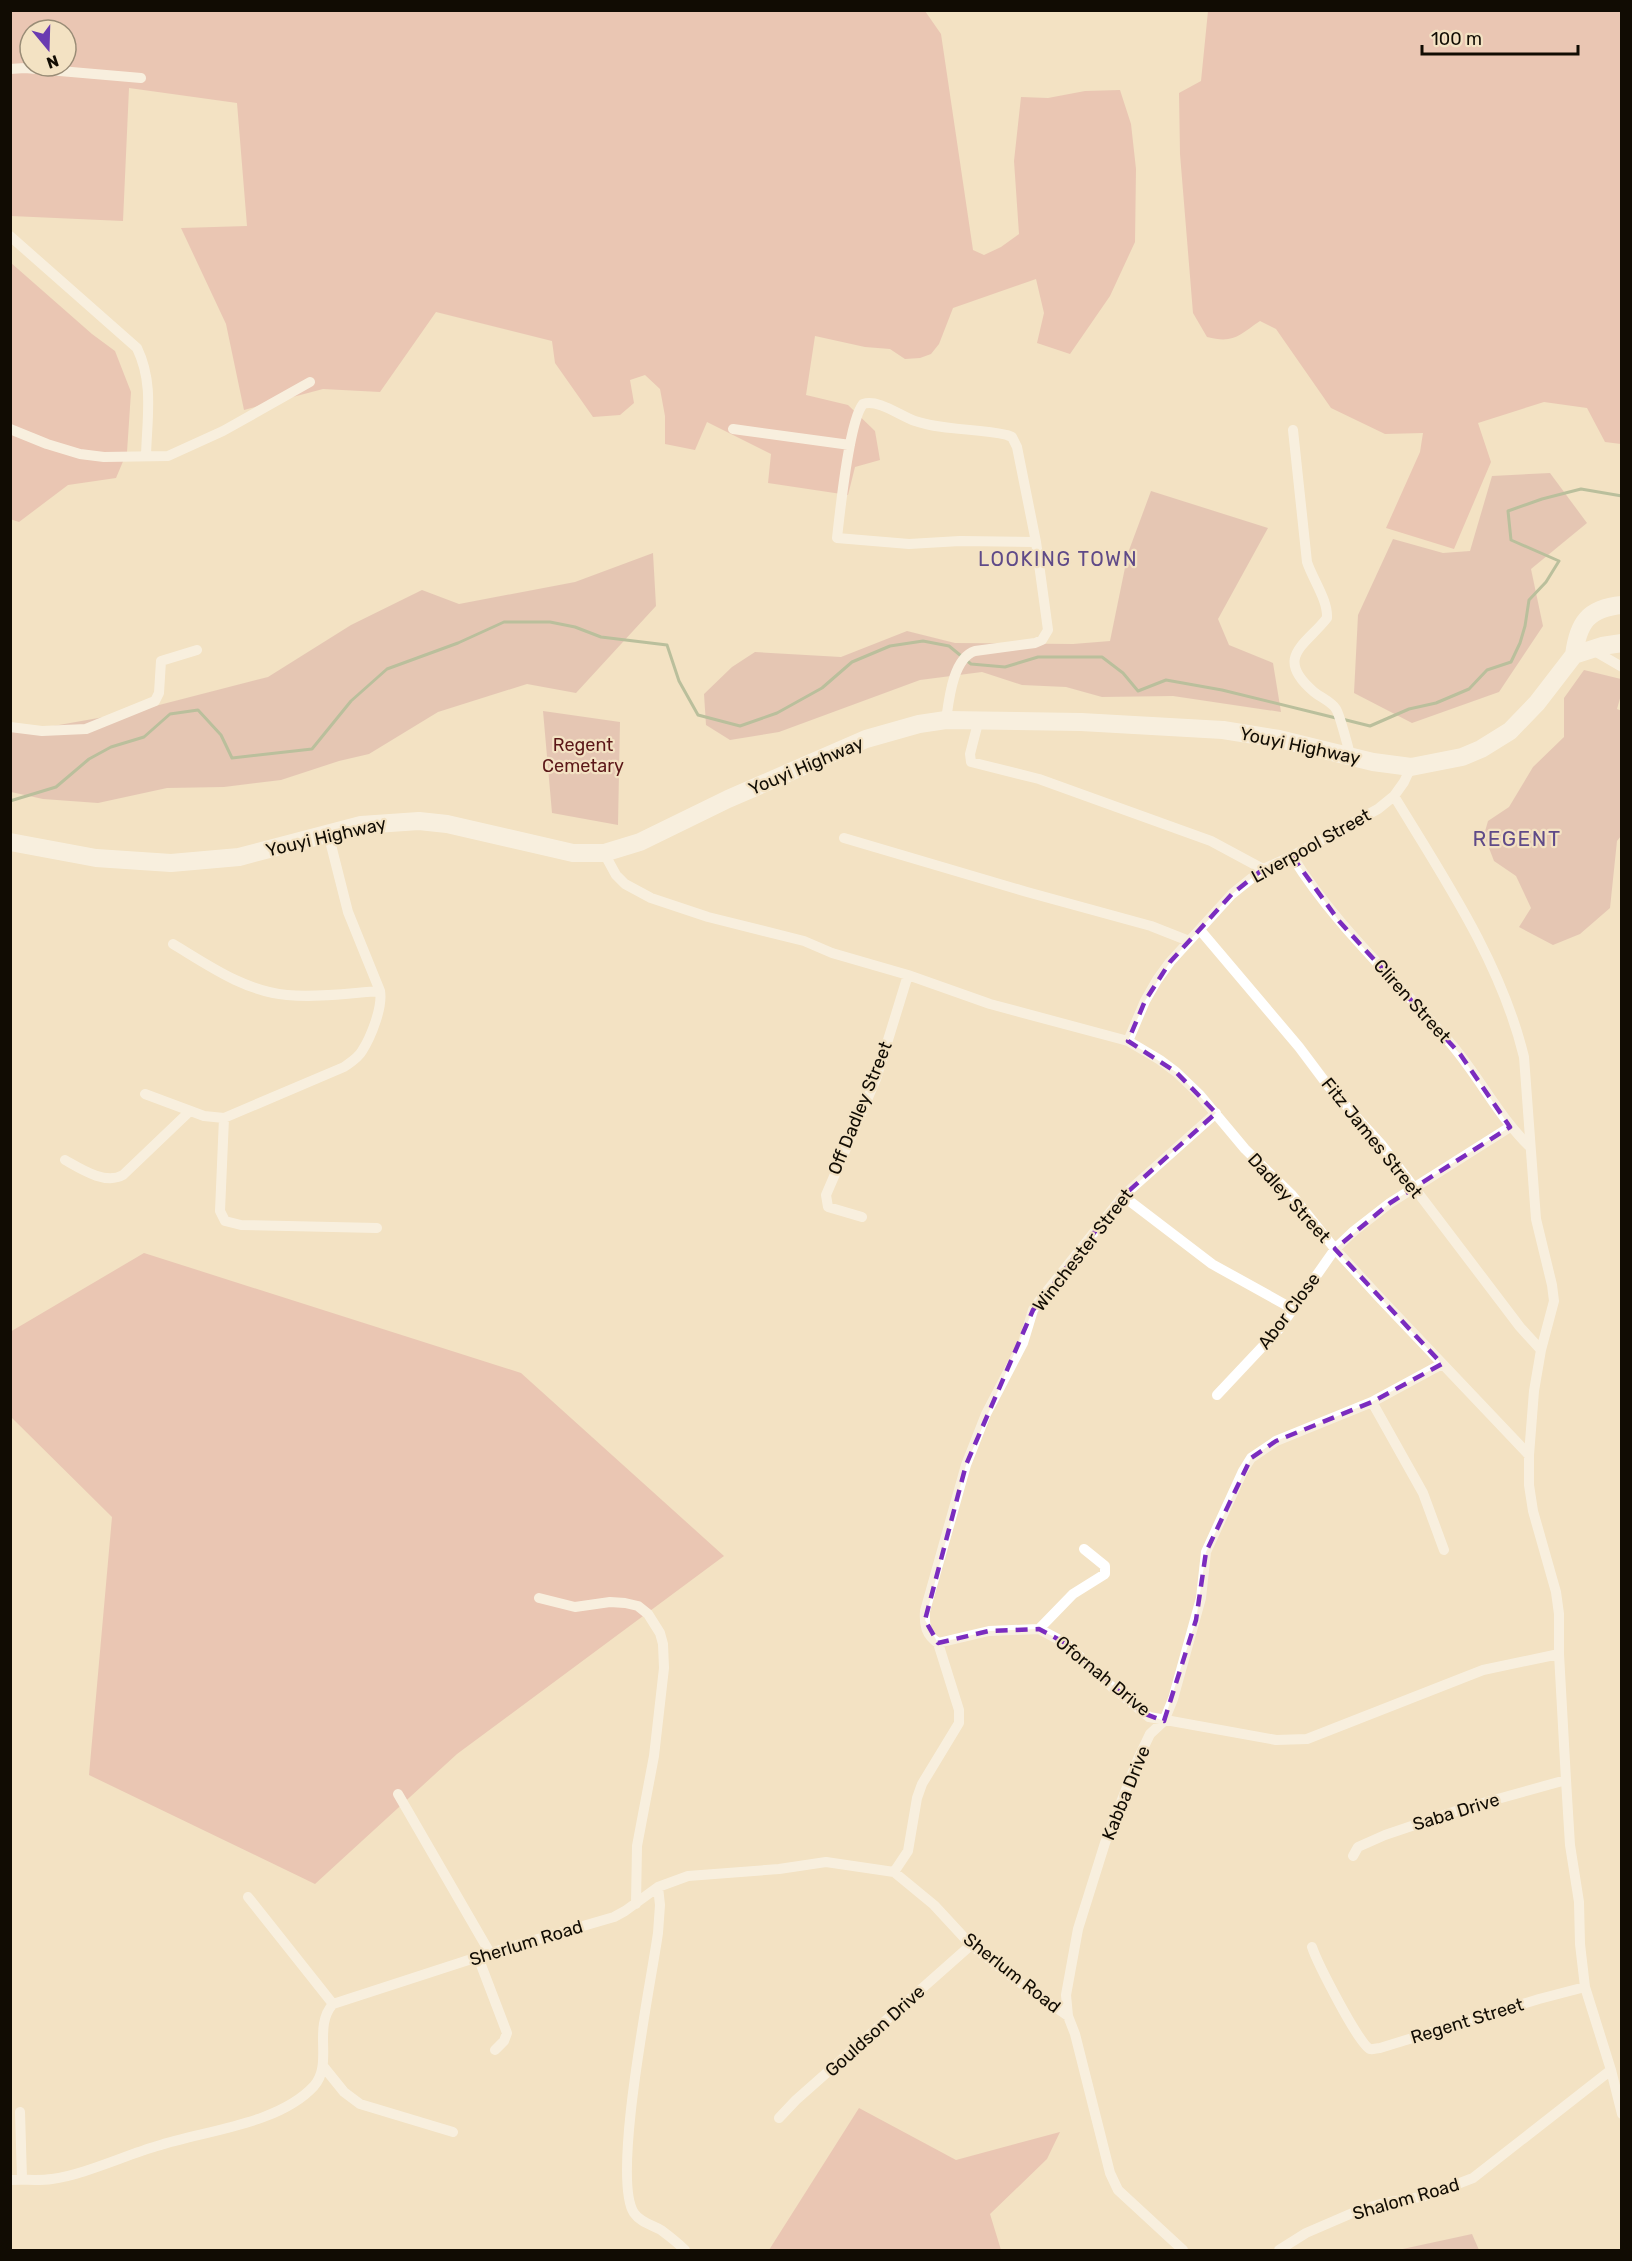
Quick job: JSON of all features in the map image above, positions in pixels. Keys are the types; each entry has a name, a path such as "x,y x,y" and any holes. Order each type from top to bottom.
{"main road":[{"name":"Youyi Highway","path":"10,842 96,858 171,863 239,857 361,825 419,821 458,826 573,853 604,853 640,842 728,799 866,740 919,724 946,720 979,719 1223,730 1279,739 1351,758 1411,766 1462,757 1510,732 1537,703 1581,647 1581,627 1593,612 1622,605"},
{"path":"1581,647 1622,643"}],"street":[{"path":"10,69 25,68 141,78"},
{"path":"10,236 137,348 145,364 149,382 146,456"},
{"path":"10,429 80,454 104,457 156,457 179,452 239,423 310,382"},
{"path":"946,720 954,678 966,655 975,651 1035,643 1046,636 1048,624 1036,542 1017,447 1012,437 1000,433 935,427 914,421 873,402 863,404 858,412 850,445 837,538 909,544 960,541 1036,542"},
{"path":"734,429 850,445"},
{"path":"1293,430 1307,562 1311,576 1328,611 1328,618 1299,646 1295,654 1295,664 1309,688 1336,708 1351,758"},
{"path":"1581,647 1622,667"},
{"path":"10,727 69,731 99,725 155,701 159,693 161,661 197,650"},
{"path":"979,719 970,754 971,762 1039,779 1211,842 1263,869"},
{"name":"Liverpool Street","path":"1128,1041 1145,1001 1157,980 1232,894 1263,869 1292,856 1378,809 1394,796 1411,766"},
{"path":"1394,796 1458,901 1491,967 1507,1004 1524,1057 1536,1219 1554,1300 1541,1350 1534,1391 1529,1455 1533,1511 1556,1592 1570,1845 1579,1902 1580,1944 1585,1987 1622,2114"},
{"path":"146,1094 190,1111 215,1118 224,1118 344,1067 355,1060 362,1051 381,1008 381,991 348,912 328,834"},
{"path":"844,838 1151,926 1189,941"},
{"name":"Dadley Street","path":"604,853 616,874 625,884 651,898 708,917 804,941 832,953 909,975 990,1004 1128,1041 1176,1072 1216,1113 1245,1149 1292,1195 1335,1249 1529,1455"},
{"name":"Cliren Street","path":"1292,856 1339,921 1460,1054 1510,1127 1530,1147"},
{"name":"Fitz James Street","path":"1200,930 1299,1047 1329,1087 1381,1144 1520,1327 1541,1350"},
{"path":"173,944 227,977 265,991 311,996 381,991"},
{"name":"Off Dadley Street","path":"862,1217 828,1207 826,1195 876,1079 909,975"},
{"path":"65,1160 107,1179 116,1179 190,1111"},
{"name":"Winchester Street","path":"938,1643 926,1630 925,1611 966,1465 986,1414 1023,1343 1033,1310 1123,1196 1216,1113"},
{"path":"224,1118 220,1211 225,1221 241,1225 377,1228"},
{"name":"Abor Close","path":"1217,1395 1262,1350 1335,1249 1373,1215 1510,1127"},
{"path":"1123,1196 1212,1264 1293,1309"},
{"name":"Kabba Drive","path":"1183,2250 1113,2183 1075,2034 1068,2016 1066,1995 1078,1929 1105,1843 1150,1734 1164,1721 1179,1681 1201,1598 1206,1552 1234,1489 1251,1458 1276,1441 1372,1402 1442,1364"},
{"path":"1372,1402 1423,1493 1444,1550"},
{"path":"1039,1629 1073,1594 1105,1574 1105,1566 1102,1562 1084,1549"},
{"path":"539,1598 575,1607 625,1602 638,1606 648,1614 660,1633 664,1668 654,1756 637,1846 636,1904"},
{"name":"Ofornah Drive","path":"938,1643 989,1631 1039,1629 1067,1644 1143,1713 1164,1721 1276,1740 1307,1739 1483,1670 1559,1654"},
{"path":"894,1872 908,1851 919,1791 959,1722 959,1710 938,1643"},
{"name":"Saba Drive","path":"1353,1856 1366,1842 1385,1835 1465,1808 1566,1780"},
{"path":"398,1794 490,1953"},
{"name":"Sherlum Road","path":"333,2004 490,1953 614,1917 658,1887 688,1876 767,1870 825,1862 894,1872 933,1905 970,1945 1068,2016"},
{"path":"658,1887 660,1905 658,1934 632,2105 626,2185 628,2202 635,2215 659,2229 685,2250"},
{"path":"10,2180 52,2179 159,2145 258,2120 286,2106 313,2087 321,2077 324,2025 326,2013 333,2004 248,1897"},
{"name":"Gouldson Drive","path":"779,2118 796,2100 970,1945"},
{"name":"Regent Street","path":"1312,1947 1320,1970 1364,2044 1370,2049 1380,2048 1585,1987"},
{"path":"478,1957 489,1990 506,2026 507,2034 504,2041 495,2050"},
{"path":"323,2066 350,2098 360,2104 453,2132"},
{"name":"Shalom Road","path":"1279,2250 1306,2233 1357,2211 1384,2203 1426,2196 1473,2178 1611,2070"},
{"path":"20,2112 22,2179"}],"highlighted area":[{"path":"1292,856 1339,921 1460,1054 1510,1127 1390,1203 1335,1249 1442,1364 1372,1402 1276,1441 1251,1458 1206,1552 1196,1620 1164,1721 1143,1713 1067,1644 1039,1629 989,1631 938,1643 925,1620 966,1465 1033,1310 1123,1196 1216,1113 1176,1072 1128,1041 1145,1001 1170,962 1232,894 1263,869"}],"green space":[{"path":"1550,473 1587,523 1531,569 1543,626 1499,692 1412,723 1354,693 1358,615 1393,539 1443,553 1470,551 1492,476"},
{"path":"1151,491 1268,528 1218,619 1229,645 1273,663 1281,712 1173,696 1102,697 1066,687 1022,685 982,672 920,680 779,732 730,740 706,725 704,694 732,667 755,652 841,657 907,631 955,643 1073,644 1110,641 1128,553"},
{"path":"653,553 656,606 576,693 527,684 438,712 369,754 281,780 224,787 167,788 98,803 43,799 11,792 11,731 42,728 132,712 268,677 351,625 422,590 459,604 575,582"},
{"path":"1584,670 1621,679 1621,695 1617,709 1622,711 1621,836 1617,841 1610,908 1580,934 1553,945 1519,927 1531,908 1516,876 1494,861 1484,835 1488,821 1509,807 1533,767 1564,737 1564,698"},
{"name":"Regent Cemetary","path":"543,711 620,722 618,825 552,813"},
{"path":"1472,2234 1479,2250 1398,2250"}],"shaded area":[{"path":"11,10 925,11 941,34 973,250 984,255 1001,247 1019,234 1014,161 1021,97 1048,98 1085,91 1120,90 1131,124 1136,169 1135,242 1110,296 1070,354 1037,343 1044,313 1036,279 953,308 939,344 931,354 920,358 905,359 890,349 865,347 815,336 806,395 848,405 875,431 880,460 855,467 848,495 768,483 771,454 707,422 695,450 665,444 665,416 660,389 645,375 630,380 634,403 620,415 593,417 555,363 552,341 436,312 380,392 323,389 244,410 226,324 181,228 247,226 237,103 129,88 123,221 11,216"},
{"path":"1208,11 1621,11 1621,444 1605,442 1587,408 1544,402 1478,423 1491,462 1454,549 1386,528 1420,452 1423,433 1385,434 1331,408 1276,329 1260,321 1236,337 1216,339 1207,337 1193,313 1180,154 1179,93 1201,81"},
{"path":"10,262 92,334 115,351 131,392 127,452 116,478 68,485 19,522 10,519"},
{"path":"144,1253 521,1373 724,1556 457,1754 315,1884 89,1775 112,1517 11,1417 10,1332"},
{"path":"859,2108 956,2160 1060,2132 1047,2159 990,2214 1001,2250 769,2250"}],"waterway":[{"path":"1342,719 1370,726 1409,709 1436,703 1469,689 1487,670 1511,662 1525,626 1529,600 1546,582 1559,561 1511,540 1508,511 1581,489 1622,496"},
{"path":"10,801 56,787 89,759 111,747 144,737 170,714 198,710 221,735 232,758 312,749 351,701 387,669 458,643 504,622 550,622 575,627 601,637 667,645 679,681 698,715 740,726 777,713 822,688 852,662 890,646 923,641 949,646 971,664 1005,667 1038,657 1102,657 1123,673 1138,691 1166,680 1222,690 1336,718"}],"district":[{"name":"LOOKING TOWN","path":"1058,559"},
{"name":"REGENT","path":"1517,839"}]}
